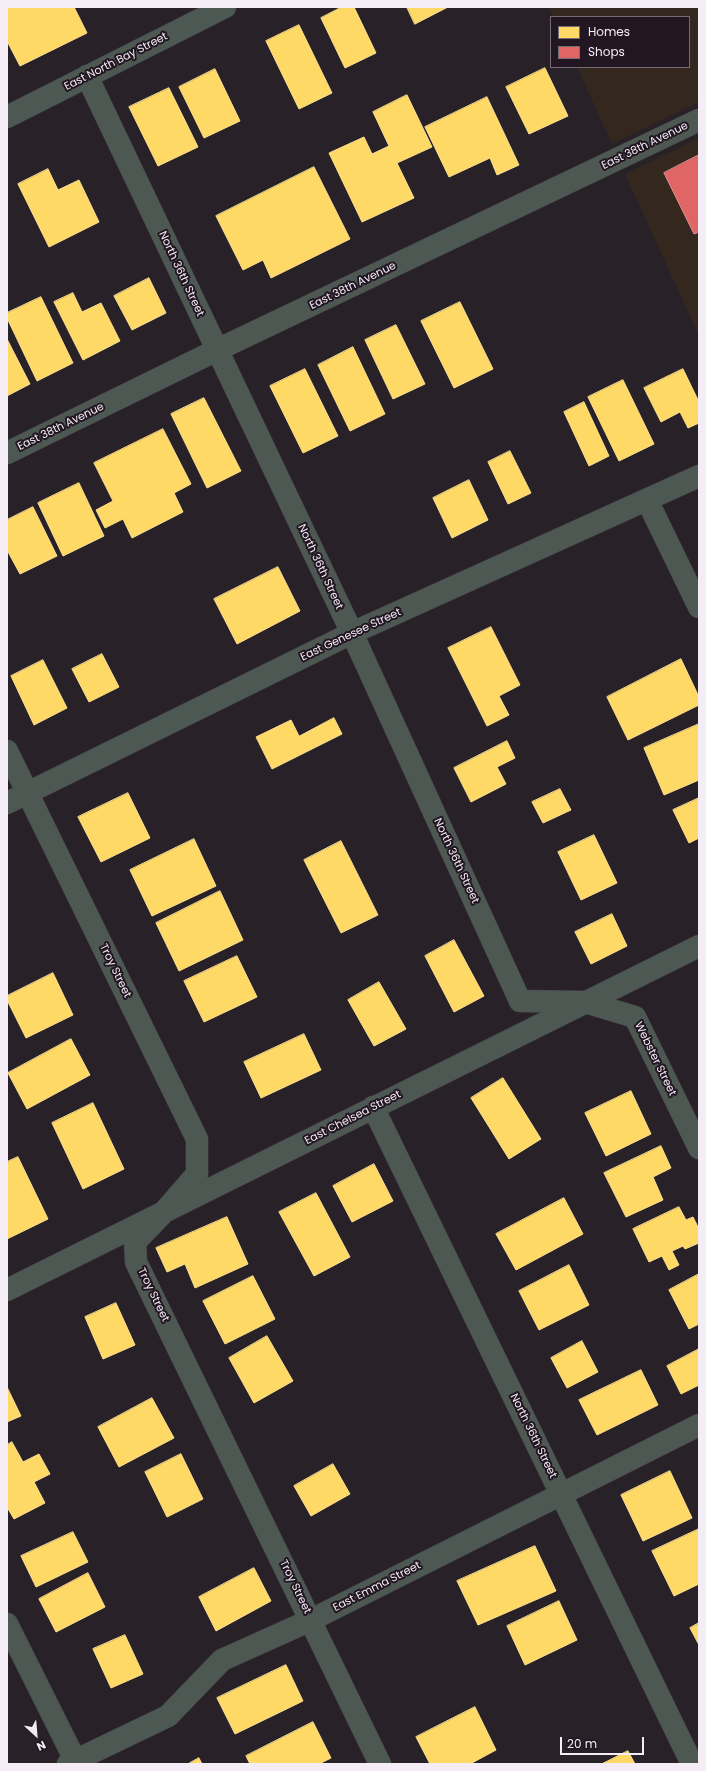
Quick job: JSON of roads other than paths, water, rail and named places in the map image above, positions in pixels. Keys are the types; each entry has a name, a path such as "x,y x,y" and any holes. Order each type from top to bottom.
{"street":[{"name":"East North Bay Street","path":"7,116 225,7"},
{"name":"North 36th Street","path":"87,76 352,633 520,1001 585,1002"},
{"name":"East 38th Avenue","path":"7,453 217,350 699,120"},
{"name":"East Genesee Street","path":"7,803 352,633 699,476"},
{"path":"647,500 699,607"},
{"name":"Troy Street","path":"7,751 197,1139 197,1174 135,1242 136,1262 380,1764"},
{"name":"East Chelsea Street","path":"7,1290 699,946"},
{"name":"Webster Street","path":"585,1002 635,1017 699,1148"},
{"name":"North 36th Street","path":"373,1107 692,1764"},
{"name":"East Emma Street","path":"74,1763 168,1716 222,1660 311,1620 699,1425"},
{"path":"7,1624 74,1763"}]}
